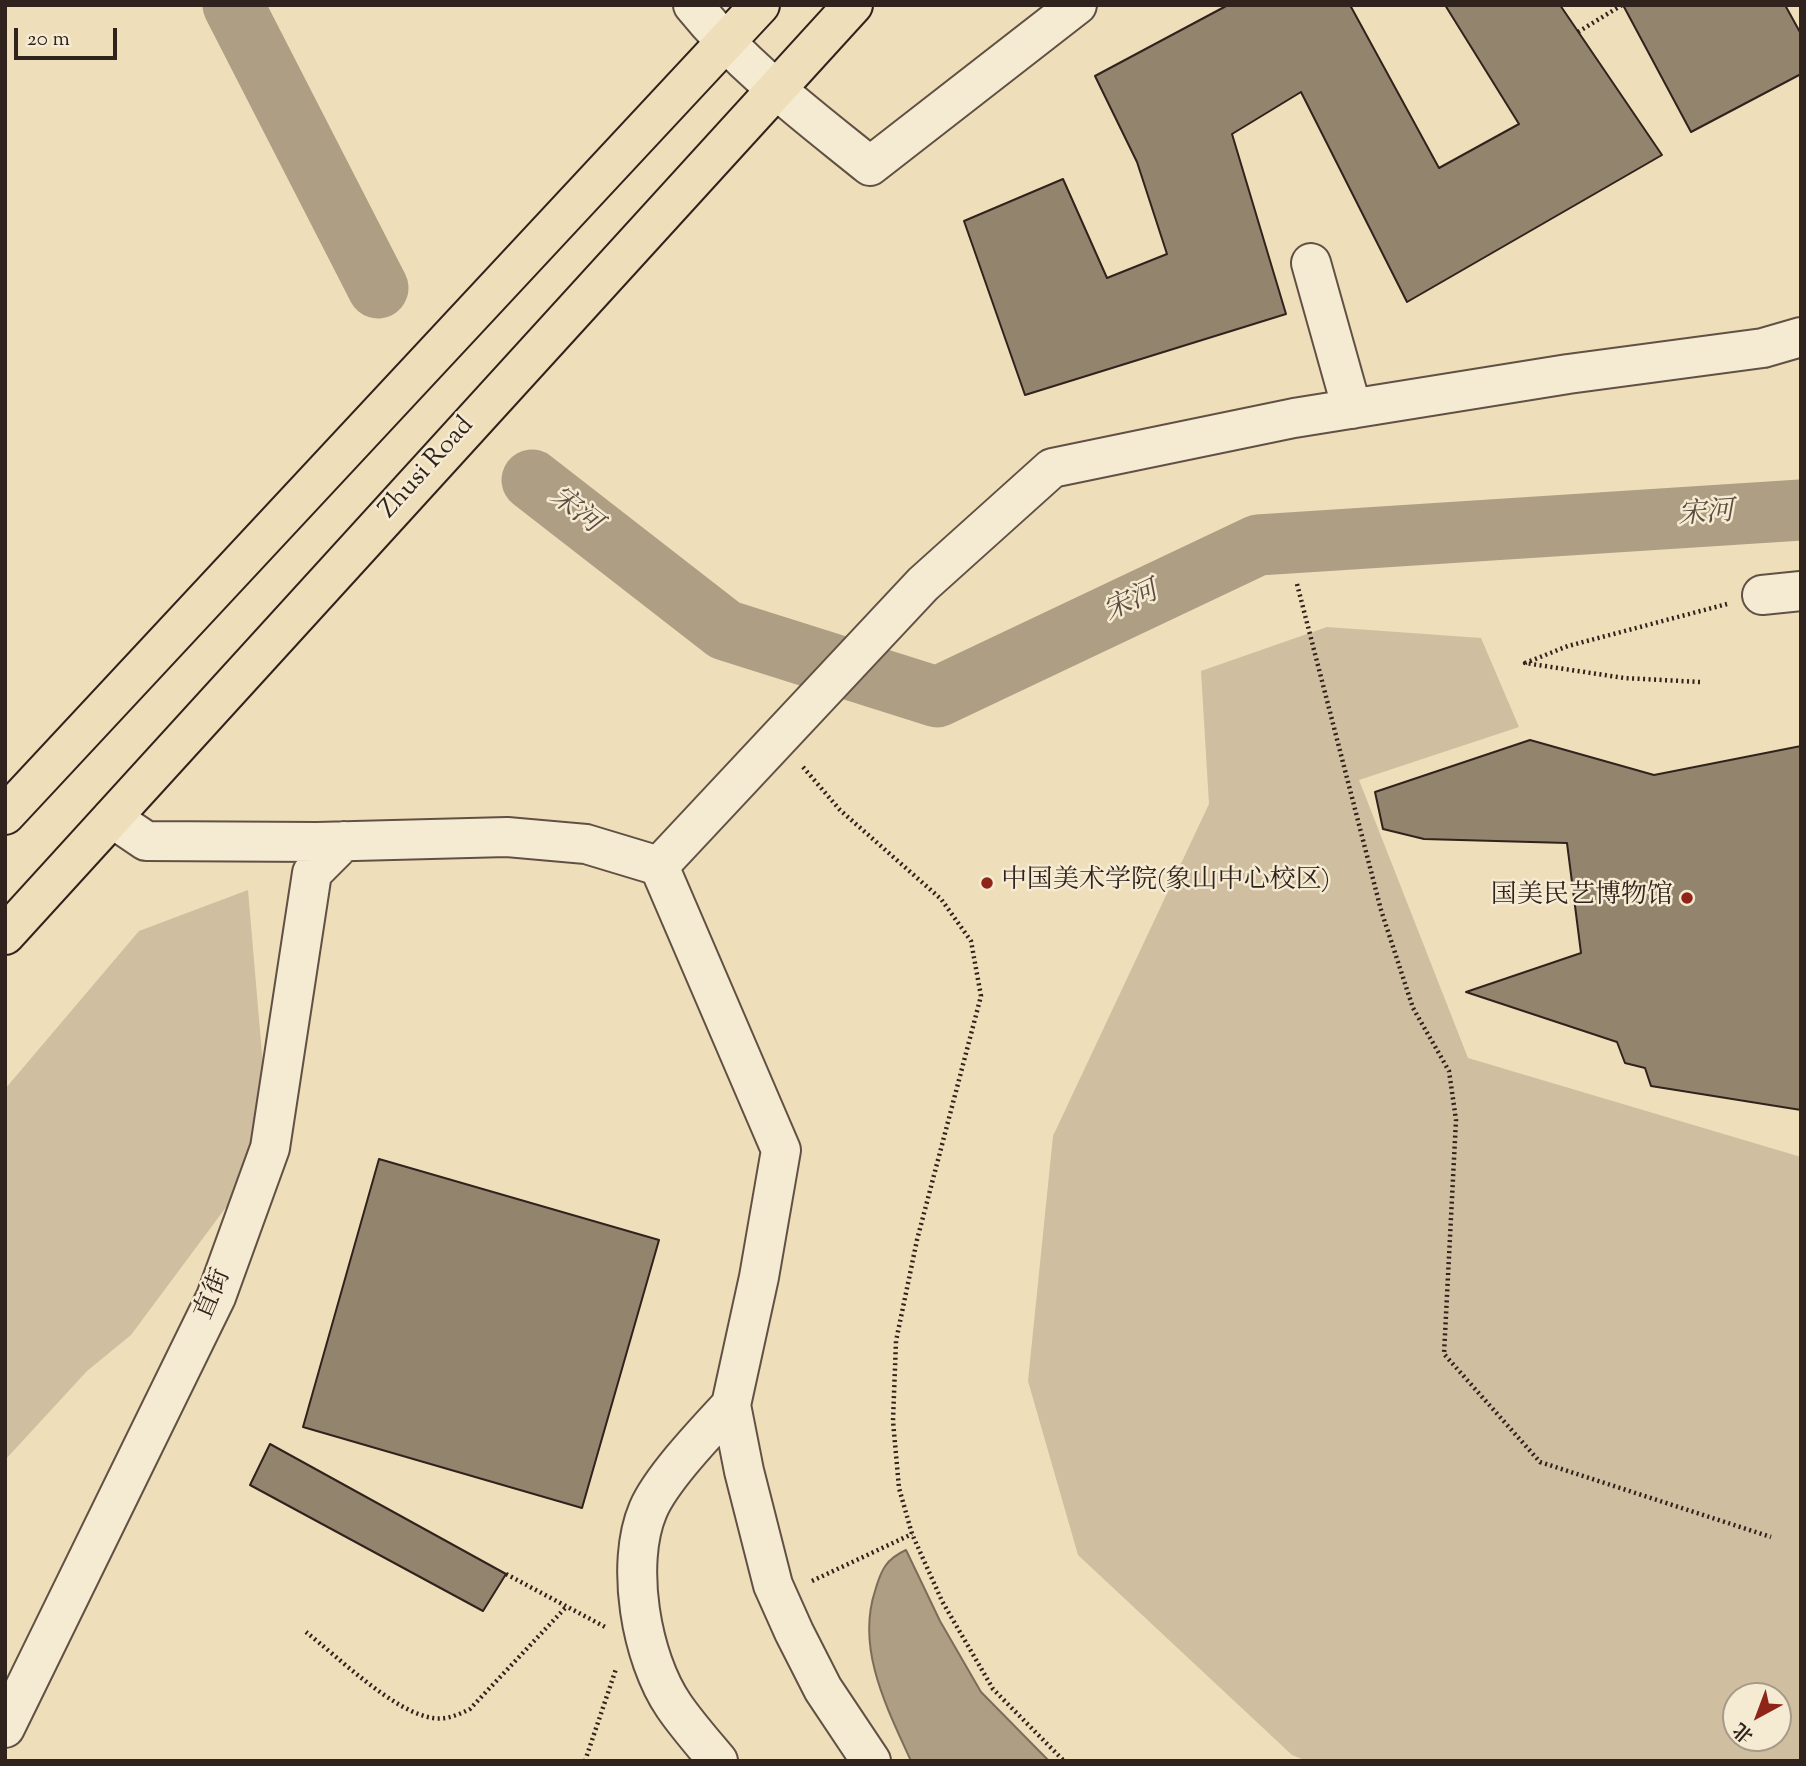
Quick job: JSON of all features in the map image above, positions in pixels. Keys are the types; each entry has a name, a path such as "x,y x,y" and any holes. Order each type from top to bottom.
{"main road":[{"path":"5,815 760,5"},
{"name":"Zhusi Road","path":"5,934 853,5"}],"street":[{"path":"693,5 724,44 774,90 870,166 1077,5"},
{"path":"1311,262 1352,409"},
{"path":"659,866 923,584 1052,468 1352,409 1568,374 1763,348 1801,337"},
{"path":"1762,595 1801,591"},
{"path":"112,818 146,841 344,841 507,837 586,844 659,866 781,1150 760,1277 731,1405 744,1472 778,1596 823,1689 871,1761"},
{"name":"直街","path":"5,1728 216,1297 270,1148 312,873 344,841"},
{"path":"718,1761 673,1704 637,1644 635,1560 648,1510 688,1454 731,1405"}],"path":[{"path":"1578,32 1622,5"},
{"path":"1297,584 1381,910 1413,1007 1449,1071 1456,1119 1444,1354 1540,1462 1771,1537"},
{"path":"1700,682 1624,678 1525,663 1568,646 1762,595"},
{"path":"776,742 807,771 840,810 941,900 971,941 981,996 917,1240 896,1341 893,1421 899,1488 912,1534 942,1601 993,1689 1064,1761"},
{"path":"778,1596 912,1534"},
{"path":"506,1573 637,1644 585,1761"},
{"path":"306,1632 407,1711 435,1719 454,1717 470,1709 567,1606"}],"shaded area":[{"path":"1327,627 1481,638 1519,727 1359,780 1468,1058 1801,1157 1801,1761 1307,1761 1292,1755 1078,1555 1028,1381 1053,1136 1209,804 1201,671"},
{"path":"248,890 270,1148 131,1335 87,1371 5,1460 5,1089 139,931"},
{"path":"906,1550 940,1621 981,1692 1049,1761 911,1761 877,1678 869,1635 870,1613 880,1577 889,1561"}],"building":[{"path":"1228,5 1350,5 1439,168 1519,124 1445,5 1560,5 1662,155 1407,302 1301,92 1232,134 1286,314 1025,395 964,221 1063,179 1107,278 1167,254 1137,162 1095,76"},
{"path":"1623,5 1785,5 1801,34 1801,74 1691,132"},
{"name":"国美民艺博物馆","path":"1530,740 1654,775 1801,746 1801,1110 1651,1086 1645,1068 1625,1063 1617,1042 1466,992 1581,953 1567,843 1424,839 1383,829 1375,792"},
{"path":"379,1159 659,1240 582,1508 303,1427"},
{"path":"270,1444 506,1574 483,1611 250,1485"}],"waterway":[{"name":"宋河","path":"233,5 378,288"},
{"name":"宋河","path":"532,480 725,630 937,697 1258,545 1801,510"}],"place":[{"name":"中国美术学院(象山中心校区)","path":"987,883"},
{"name":"国美民艺博物馆","path":"1687,898"}]}
